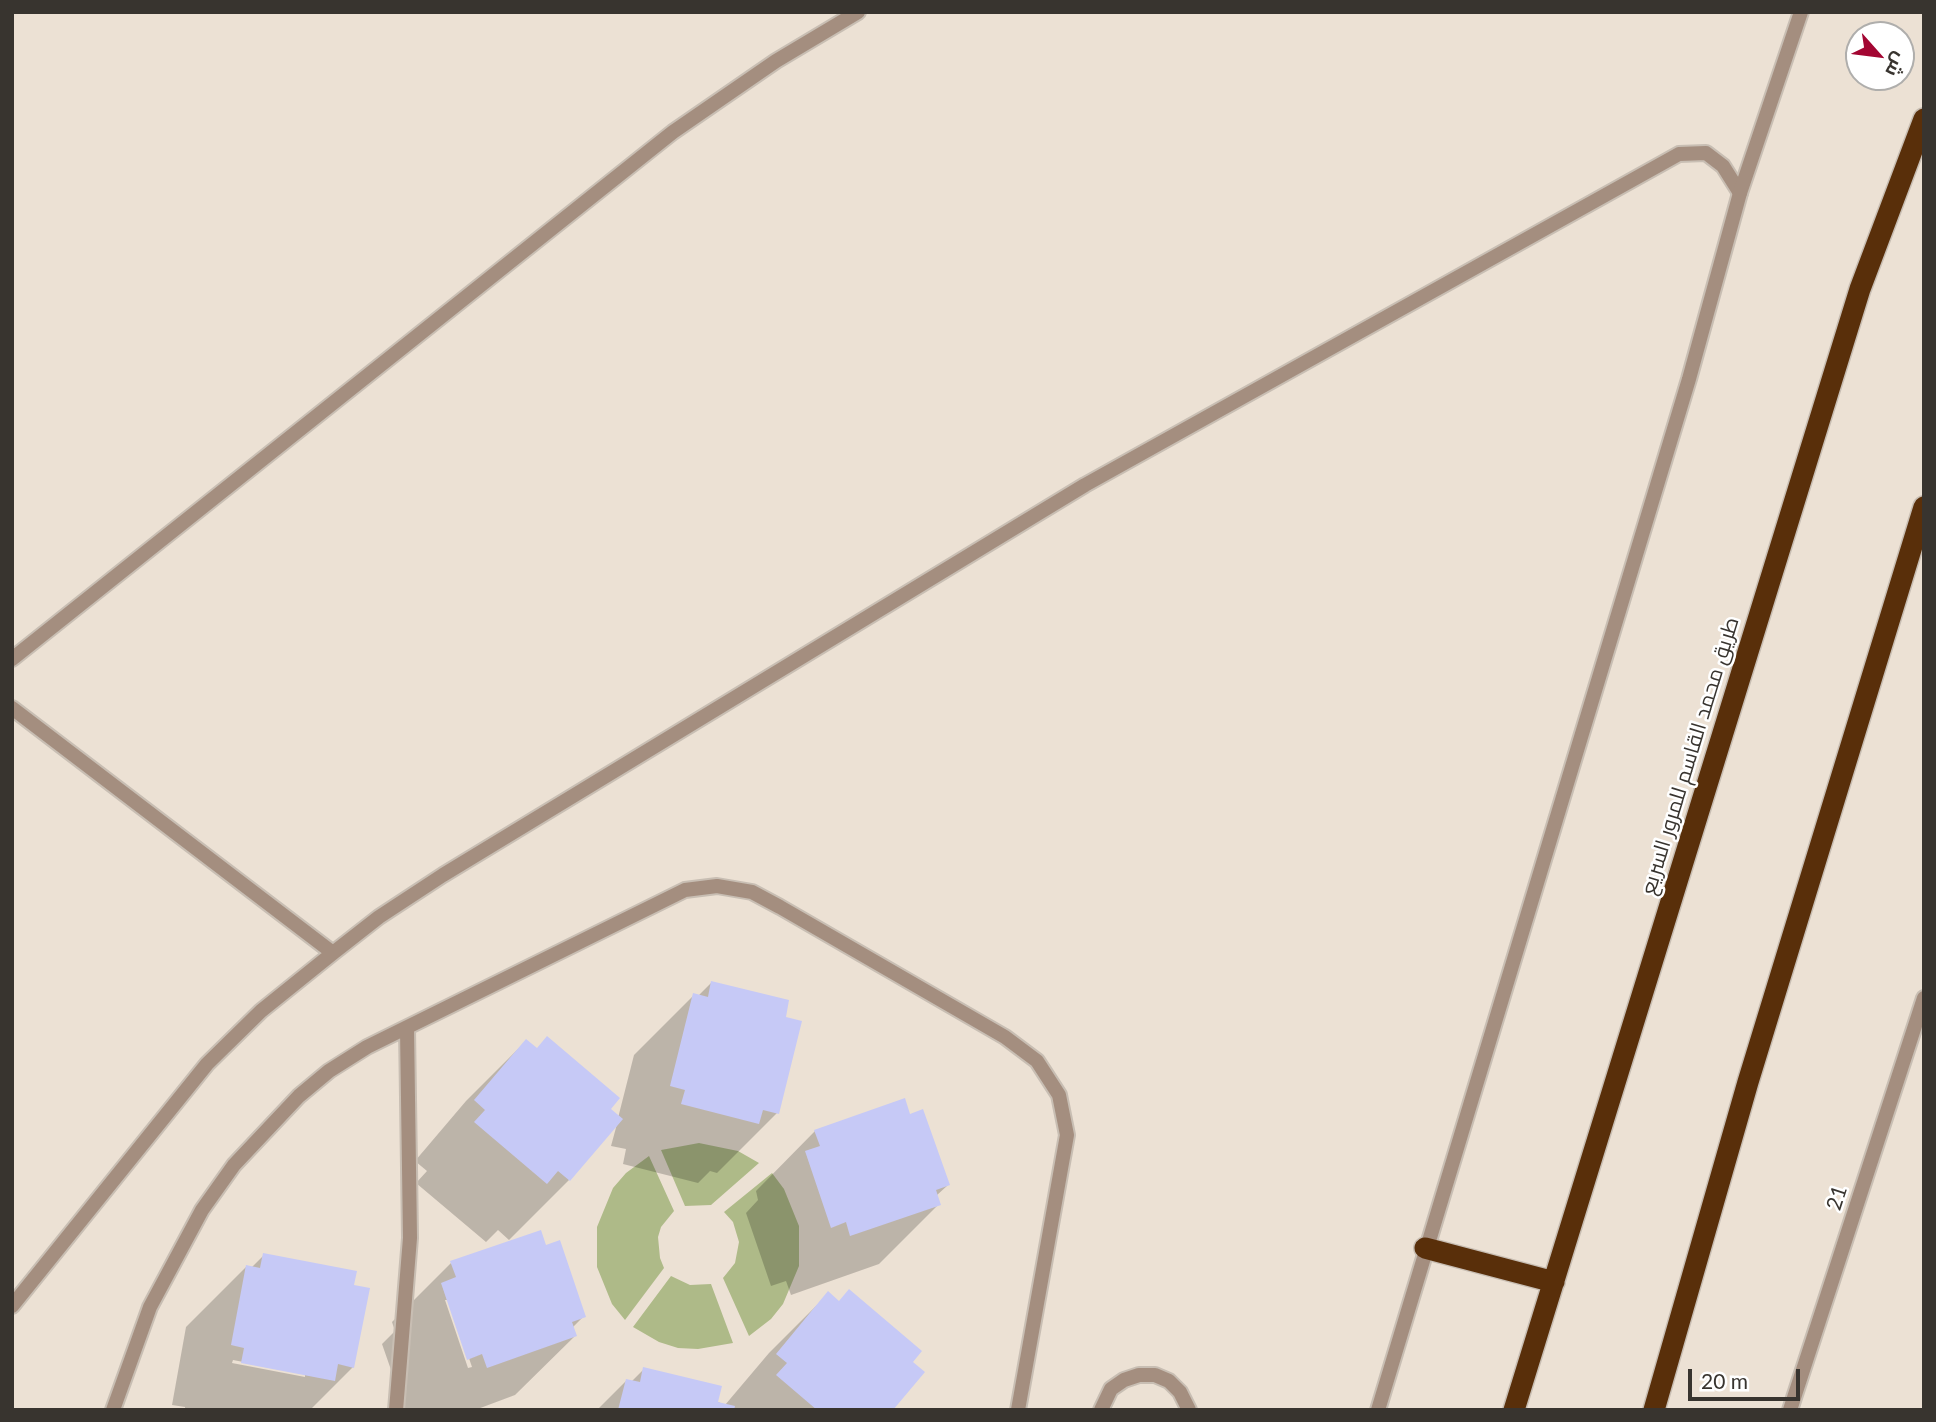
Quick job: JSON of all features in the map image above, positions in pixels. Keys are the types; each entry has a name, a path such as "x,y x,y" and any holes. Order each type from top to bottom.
{"highway":[{"name":"طريق محمد القاسم للمرور السريع","path":"1514,1410 1860,289 1924,119"},
{"path":"1654,1410 1752,1069 1924,507"},
{"path":"1426,1248 1554,1282"}],"street":[{"path":"12,659 673,132 776,61 858,12"},
{"path":"1378,1410 1689,379 1740,194 1801,12"},
{"path":"12,1306 206,1064 261,1011 333,953 379,917 443,875 1085,485 1679,153 1706,153 1723,166 1740,194"},
{"path":"12,708 333,953"},
{"path":"113,1410 145,1320 174,1258 202,1210 234,1165 270,1124 329,1071 407,1028 685,890 718,886 751,892 780,907 1005,1037 1037,1061 1059,1095 1067,1135 1018,1410"},
{"name":"21","path":"1790,1410 1924,999"},
{"path":"396,1410 410,1238 407,1028"},
{"path":"1101,1410 1111,1389 1124,1380 1139,1375 1155,1375 1169,1381 1180,1392 1189,1410"}],"green space":[{"path":"699,1143 738,1151 759,1163 711,1205 685,1206 661,1150"},
{"path":"649,1156 674,1211 661,1227 658,1237 664,1268 625,1320 612,1304 597,1267 597,1227 613,1188 626,1173"},
{"path":"772,1173 784,1189 799,1226 799,1266 783,1304 771,1319 749,1336 723,1278 735,1263 739,1242 733,1222 724,1212"},
{"path":"671,1276 690,1285 711,1284 733,1343 698,1349 678,1348 659,1342 633,1327"}],"building":[{"path":"711,981 789,1000 786,1017 802,1021 779,1114 763,1110 759,1124 681,1104 685,1090 670,1086 693,993 708,997"},
{"path":"547,1036 620,1098 611,1109 623,1119 570,1181 558,1171 547,1184 474,1122 485,1110 474,1100 526,1039 537,1048"},
{"path":"905,1098 910,1114 923,1109 950,1185 936,1190 941,1205 850,1236 846,1222 831,1228 805,1151 820,1146 814,1130"},
{"path":"541,1230 546,1245 560,1240 586,1317 572,1322 577,1336 487,1368 482,1354 467,1360 441,1283 456,1277 450,1261"},
{"path":"263,1253 357,1271 354,1285 370,1288 354,1368 338,1364 335,1381 241,1363 244,1348 231,1345 246,1265 260,1268"},
{"path":"849,1289 922,1351 913,1362 925,1372 893,1410 817,1410 776,1375 787,1363 776,1354 828,1291 839,1301"},
{"path":"643,1367 722,1386 718,1402 735,1406 734,1410 618,1410 626,1379 640,1382"}]}
